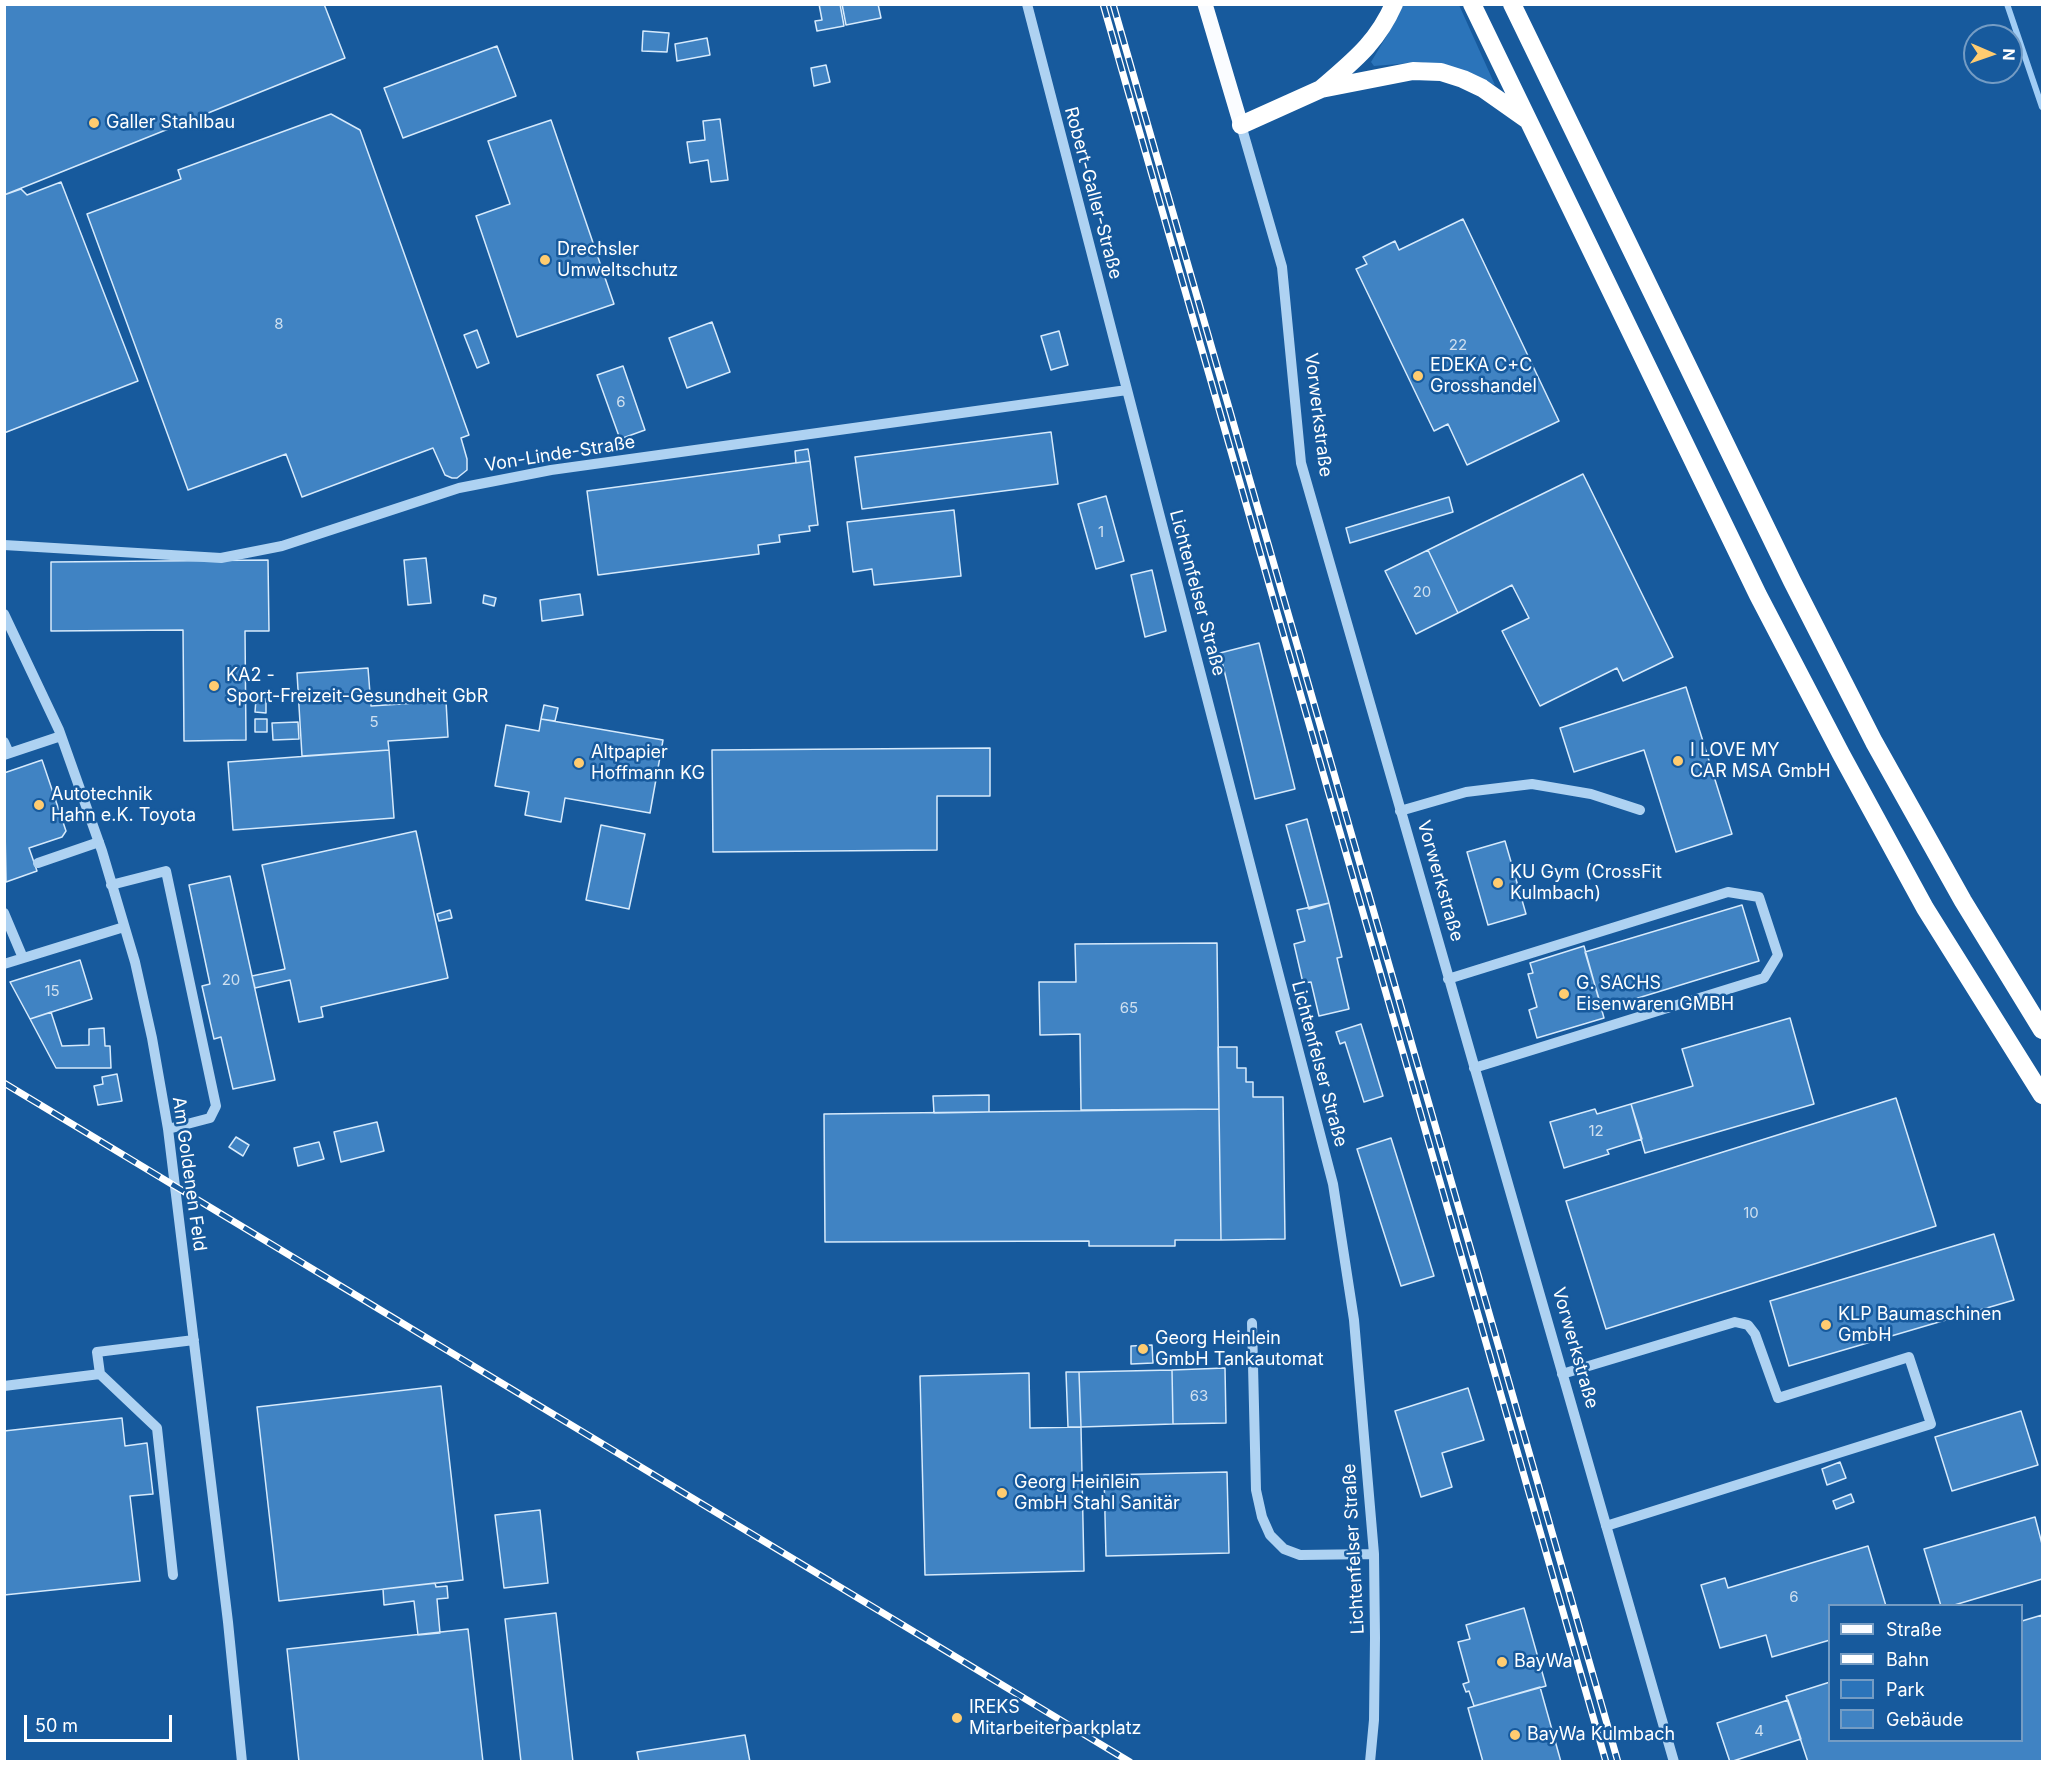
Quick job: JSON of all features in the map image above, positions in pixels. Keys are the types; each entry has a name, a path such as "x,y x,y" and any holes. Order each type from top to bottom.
{"highway":[{"path":"1321,89 1362,54 1382,30 1394,4"},
{"path":"1472,4 1758,595 1841,754 1925,908 2043,1095"},
{"path":"1512,4 1792,581 1874,741 1963,901 2043,1030"},
{"path":"1241,125 1321,89 1413,71 1441,72 1463,79 1482,88 1528,121"}],"main road":[{"name":"Vorwerkstraße","path":"1205,4 1241,125"}],"street":[{"name":"Robert-Galler-Straße","path":"1027,4 1127,390"},
{"name":"Vorwerkstraße","path":"1241,125 1282,267 1301,463 1674,1761"},
{"name":"Von-Linde-Straße","path":"4,545 221,558 282,546 459,488 541,472 1127,390"},
{"name":"Lichtenfelser Straße","path":"1127,390 1333,1184 1354,1320 1374,1554 1374,1720 1370,1761"},
{"name":"Am Goldenen Feld","path":"4,614 61,736 99,842 135,962 152,1038 168,1129 228,1622 242,1761"},
{"path":"4,741 7,754 61,736"},
{"path":"1400,811 1466,792 1532,784 1591,794 1640,810"},
{"path":"38,863 99,842"},
{"path":"111,885 166,871 216,1106 210,1118 168,1129"},
{"path":"1448,979 1728,892 1759,897 1778,955 1764,978 1474,1068"},
{"path":"4,913 23,958"},
{"path":"4,964 124,927"},
{"path":"1562,1374 1735,1322 1748,1325 1755,1334 1778,1398 1908,1357 1931,1424 1606,1526"},
{"path":"1252,1323 1257,1490 1262,1517 1270,1535 1284,1549 1300,1555 1374,1554"},
{"path":"173,1575 157,1428 100,1374 98,1352 194,1340"},
{"path":"4,1386 100,1374"}],"green space":[{"path":"1402,5 1459,5 1495,85 1422,62 1374,66 1371,62 1398,17"}],"building":[{"name":"Galler Stahlbau","path":"4,4 324,4 345,58 4,195"},
{"path":"819,4 840,4 844,26 817,31 815,21 822,20"},
{"path":"842,4 878,4 881,18 846,25"},
{"path":"643,31 669,33 667,52 642,51"},
{"path":"707,38 710,55 677,61 675,44"},
{"path":"497,46 516,96 403,138 384,88"},
{"path":"826,65 830,82 814,86 811,68"},
{"path":"331,114 360,130 469,435 461,438 467,459 467,470 457,478 445,475 433,448 302,497 286,454 188,490 87,214 181,179 178,170"},
{"path":"720,119 728,180 711,182 708,160 690,163 687,142 705,140 703,121"},
{"name":"Drechsler Umweltschutz","path":"551,120 614,304 517,337 476,216 510,204 488,141"},
{"path":"61,182 138,381 4,433 4,195 21,189 27,195"},
{"path":"1463,219 1559,421 1467,465 1448,424 1434,431 1356,269 1367,264 1363,257 1395,241 1399,250"},
{"path":"712,322 730,372 687,388 669,338"},
{"path":"477,330 489,363 477,368 464,335"},
{"path":"1059,331 1068,365 1051,370 1041,336"},
{"path":"623,366 645,430 620,439 597,375"},
{"path":"1051,432 1058,484 862,509 855,457"},
{"path":"808,449 810,461 796,463 795,451"},
{"path":"810,461 818,525 809,526 810,531 779,535 780,542 758,545 759,554 598,575 587,491"},
{"path":"1583,474 1673,657 1623,681 1617,668 1540,706 1502,631 1529,618 1512,585 1458,613 1428,550"},
{"path":"1106,496 1124,561 1096,569 1078,504"},
{"path":"1449,497 1453,512 1350,543 1346,528"},
{"path":"954,510 961,576 874,585 872,569 853,572 847,522"},
{"path":"1428,550 1458,613 1416,634 1385,571"},
{"path":"426,558 431,603 408,605 404,560"},
{"name":"KA2 - Sport-Freizeit-Gesundheit GbR","path":"268,560 269,631 245,631 246,740 184,741 183,630 51,631 51,562"},
{"path":"1152,570 1166,631 1145,637 1131,575"},
{"path":"580,594 583,615 542,621 540,600"},
{"path":"484,595 496,598 494,606 483,603"},
{"path":"1259,643 1295,789 1255,799 1220,653"},
{"path":"368,668 371,706 446,701 448,737 388,741 389,750 302,756 297,673"},
{"name":"I LOVE MY CAR MSA GmbH","path":"1686,687 1732,834 1676,852 1644,750 1574,772 1560,728"},
{"path":"256,699 266,699 266,713 255,712"},
{"path":"544,705 558,708 555,721 541,719"},
{"path":"255,719 267,719 267,732 255,732"},
{"name":"Altpapier Hoffmann KG","path":"541,719 663,740 650,813 565,798 561,822 525,815 529,792 495,786 506,725 539,731"},
{"path":"298,722 299,739 273,740 272,723"},
{"path":"990,748 990,796 937,796 937,850 713,852 712,750"},
{"path":"389,750 394,818 233,830 228,762"},
{"path":"42,760 66,831 62,837 29,848 37,871 6,882 4,773"},
{"path":"1307,819 1329,903 1309,909 1286,825"},
{"path":"601,825 645,834 629,909 586,900"},
{"path":"416,831 448,978 321,1007 323,1017 299,1022 290,980 255,988 252,976 285,969 262,865"},
{"path":"1505,841 1526,914 1488,925 1467,852"},
{"path":"230,876 275,1080 233,1089 221,1037 214,1039 202,986 210,984 189,885"},
{"path":"1329,903 1342,957 1337,958 1349,1009 1319,1016 1311,982 1303,983 1294,944 1305,941 1297,910"},
{"path":"1742,905 1759,961 1602,1009 1585,952"},
{"path":"450,910 452,918 439,921 437,914"},
{"path":"1217,943 1219,1109 1081,1110 1080,1034 1040,1035 1039,982 1076,982 1075,944"},
{"path":"1584,946 1604,1018 1537,1038 1529,1010 1537,1007 1528,974 1533,973 1530,963"},
{"path":"80,960 92,999 30,1019 10,982"},
{"path":"51,1012 62,1046 89,1045 89,1029 104,1028 105,1046 110,1046 111,1068 56,1068 30,1019"},
{"path":"1790,1018 1814,1104 1645,1153 1631,1104 1693,1086 1682,1049"},
{"path":"1361,1024 1383,1096 1364,1102 1345,1042 1340,1044 1336,1032"},
{"path":"1218,1047 1237,1047 1237,1068 1246,1068 1246,1082 1253,1082 1253,1097 1283,1097 1285,1239 1221,1240"},
{"path":"117,1074 122,1101 98,1105 94,1086 103,1084 102,1077"},
{"path":"989,1095 989,1112 934,1113 933,1096"},
{"path":"1896,1098 1936,1226 1606,1329 1566,1201"},
{"path":"1631,1104 1642,1139 1607,1150 1609,1154 1564,1168 1550,1122 1595,1109 1597,1114"},
{"path":"1219,1109 1221,1240 1175,1240 1175,1246 1089,1246 1089,1241 825,1242 824,1114"},
{"path":"377,1122 384,1151 341,1162 334,1132"},
{"path":"236,1137 249,1145 243,1156 229,1147"},
{"path":"1391,1138 1434,1276 1401,1286 1357,1149"},
{"path":"319,1142 324,1159 298,1166 294,1148"},
{"path":"1994,1234 2014,1300 1789,1366 1770,1301"},
{"path":"1152,1345 1153,1363 1131,1364 1131,1346"},
{"path":"1225,1368 1226,1423 1173,1424 1172,1370"},
{"path":"1172,1370 1173,1424 1081,1427 1079,1372"},
{"path":"1066,1372 1079,1372 1081,1427 1068,1427"},
{"name":"Georg Heinlein GmbH Stahl Sanitär","path":"1029,1373 1030,1428 1081,1427 1084,1571 925,1575 920,1376"},
{"path":"441,1386 463,1580 279,1601 257,1407"},
{"path":"1468,1388 1484,1440 1442,1453 1452,1487 1421,1497 1395,1411"},
{"path":"2021,1411 2038,1465 1952,1491 1935,1437"},
{"path":"122,1418 125,1446 147,1443 153,1494 130,1496 140,1581 4,1595 4,1431"},
{"path":"1840,1462 1846,1478 1827,1485 1822,1469"},
{"path":"1227,1472 1229,1553 1106,1556 1104,1475"},
{"path":"1851,1494 1854,1502 1836,1509 1833,1501"},
{"path":"540,1510 548,1583 504,1588 495,1515"},
{"path":"2035,1517 2042,1544 2042,1579 1958,1604 1940,1604 1924,1549"},
{"path":"1868,1546 1885,1604 1828,1604 1828,1641 1772,1657 1766,1635 1720,1648 1701,1585 1725,1578 1728,1588"},
{"path":"435,1583 436,1587 447,1586 448,1598 437,1599 440,1633 418,1635 414,1601 384,1605 383,1589"},
{"name":"BayWa","path":"1524,1608 1546,1686 1474,1706 1469,1691 1466,1692 1463,1684 1469,1682 1458,1642 1470,1639 1466,1625"},
{"path":"556,1613 573,1762 521,1762 505,1619"},
{"path":"2042,1615 2042,1762 1808,1762 1786,1696 1828,1683 1828,1742 2023,1742 2023,1621"},
{"path":"468,1629 483,1762 299,1762 287,1649"},
{"name":"BayWa Kulmbach","path":"1540,1687 1561,1762 1483,1762 1468,1708"},
{"path":"1788,1700 1801,1739 1730,1762 1717,1723"},
{"path":"745,1735 750,1762 639,1762 637,1752"}],"waterway":[{"path":"2007,4 2042,107"}],"railway":[{"path":"1103,4 1606,1762"},
{"path":"1113,4 1618,1762"},
{"path":"4,1083 1130,1762"}],"place":[{"name":"Galler Stahlbau","path":"94,123"},
{"name":"Drechsler Umweltschutz","path":"545,260"},
{"name":"EDEKA C+C Grosshandel","path":"1418,376"},
{"name":"KA2 - Sport-Freizeit-Gesundheit GbR","path":"214,686"},
{"name":"I LOVE MY CAR MSA GmbH","path":"1678,761"},
{"name":"Altpapier Hoffmann KG","path":"579,763"},
{"name":"Autotechnik Hahn e.K. Toyota","path":"39,805"},
{"name":"KU Gym (CrossFit Kulmbach)","path":"1498,883"},
{"name":"G. SACHS Eisenwaren GMBH","path":"1564,994"},
{"name":"KLP Baumaschinen GmbH","path":"1826,1325"},
{"name":"Georg Heinlein GmbH Tankautomat","path":"1143,1349"},
{"name":"Georg Heinlein GmbH Stahl Sanitär","path":"1002,1493"},
{"name":"BayWa","path":"1502,1662"},
{"name":"IREKS Mitarbeiterparkplatz","path":"957,1718"},
{"name":"BayWa Kulmbach","path":"1515,1735"}]}
